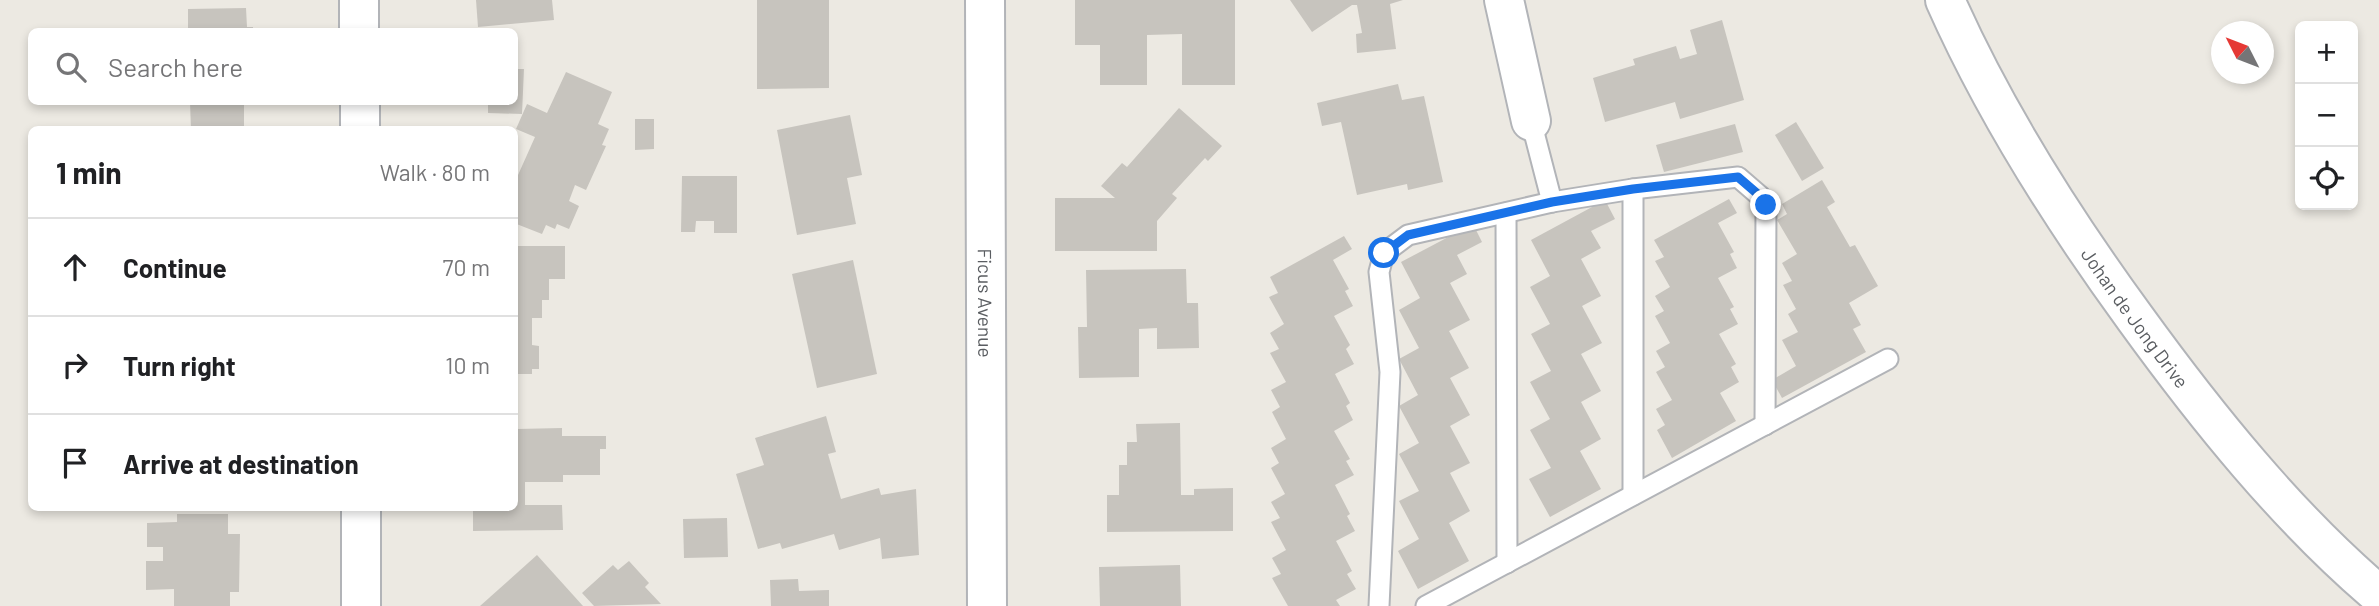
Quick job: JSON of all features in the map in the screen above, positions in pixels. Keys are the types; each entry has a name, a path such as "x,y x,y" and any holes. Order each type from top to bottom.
{"street":[{"path":"359,0 359,28"},
{"name":"Ficus Avenue","path":"985,0 986,606"},
{"path":"1504,0 1531,121"},
{"name":"Johan de Jong Drive","path":"1945,0 1962,38 2056,204 2154,345 2206,414 2256,471 2379,596"},
{"path":"360,105 360,126"},
{"path":"361,511 361,606"}],"lane":[{"path":"1531,121 1552,202"},
{"path":"1379,606 1390,372 1380,262 1384,253 1408,235 1552,202 1738,177 1760,196 1766,205 1765,425"},
{"path":"1633,189 1633,495"},
{"path":"1506,213 1507,563"},
{"path":"1426,606 1888,359"}],"building":[{"path":"476,0 552,0 554,20 478,27"},
{"path":"757,0 829,0 829,88 757,89"},
{"path":"1075,0 1235,0 1235,85 1182,85 1182,34 1147,35 1147,85 1100,85 1100,45 1075,45"},
{"path":"1290,0 1403,0 1390,4 1396,49 1357,53 1356,34 1362,33 1357,5 1352,5 1312,32"},
{"path":"246,8 247,27 253,28 188,28 188,9"},
{"path":"1722,20 1744,100 1680,119 1675,102 1605,122 1593,78 1635,65 1633,59 1676,46 1680,59 1697,54 1690,30"},
{"path":"518,69 524,69 522,114 488,113 488,105 518,105"},
{"path":"566,72 612,92 598,124 609,129 602,145 606,146 586,190 575,185 569,201 579,206 569,229 557,224 555,229 546,225 542,234 518,225 518,175 535,137 518,130 517,126 527,104 547,113"},
{"path":"1398,84 1402,100 1424,96 1443,182 1408,190 1407,184 1357,195 1341,122 1322,126 1317,103"},
{"path":"190,105 244,105 244,126 191,126"},
{"path":"1179,108 1222,146 1208,161 1205,158 1172,194 1177,198 1157,221 1157,251 1055,251 1055,198 1115,198 1101,186 1122,163 1127,167"},
{"path":"850,115 862,175 847,178 856,224 797,235 777,130"},
{"path":"635,119 654,119 654,149 635,150"},
{"path":"1796,122 1824,168 1802,181 1775,135"},
{"path":"1735,124 1743,152 1664,172 1656,145"},
{"path":"682,176 737,176 737,233 714,233 714,221 696,221 695,232 681,232"},
{"path":"1822,180 1835,202 1827,207 1850,247 1855,245 1878,286 1849,303 1861,325 1853,329 1866,352 1782,398 1772,380 1796,366 1782,340 1798,332 1788,314 1796,309 1783,285 1792,281 1782,263 1797,254 1777,220 1787,214 1782,204"},
{"path":"1729,199 1737,213 1718,223 1734,252 1730,254 1737,268 1718,278 1734,307 1730,309 1738,324 1719,334 1736,364 1731,367 1739,382 1720,393 1736,421 1672,458 1657,430 1665,425 1656,409 1672,400 1656,372 1665,367 1656,351 1670,343 1655,316 1664,311 1655,296 1670,287 1655,261 1664,257 1654,240"},
{"path":"1605,200 1615,219 1591,231 1601,248 1581,259 1601,296 1582,306 1602,343 1581,354 1601,391 1581,402 1601,439 1580,451 1601,489 1550,517 1529,479 1551,468 1530,430 1550,419 1530,382 1551,371 1531,334 1550,324 1530,287 1550,276 1531,240"},
{"path":"1473,224 1482,242 1457,255 1467,274 1450,283 1470,320 1449,331 1469,368 1450,378 1470,415 1450,426 1470,463 1450,473 1470,511 1449,523 1469,561 1418,589 1398,551 1419,539 1399,501 1419,491 1399,454 1419,443 1399,406 1418,395 1399,359 1419,348 1399,310 1420,298 1401,262"},
{"path":"1344,236 1352,249 1333,260 1349,289 1345,291 1353,306 1334,316 1350,345 1346,349 1354,364 1335,374 1350,403 1346,406 1353,420 1334,431 1350,459 1346,461 1354,475 1335,485 1350,514 1347,516 1355,531 1336,541 1352,571 1347,574 1356,589 1336,600 1340,606 1288,606 1272,578 1281,574 1272,558 1286,550 1271,522 1280,518 1271,502 1285,494 1271,468 1279,463 1271,448 1286,439 1272,412 1280,407 1271,390 1286,382 1270,353 1279,349 1270,333 1284,324 1269,297 1278,293 1270,277"},
{"path":"518,246 565,246 565,279 549,279 549,300 542,300 542,318 532,318 532,345 539,346 539,369 532,369 532,374 518,374"},
{"path":"853,260 877,374 817,388 792,274"},
{"path":"1186,269 1187,303 1198,303 1199,348 1157,349 1157,328 1139,329 1139,377 1079,378 1078,327 1087,327 1086,270"},
{"path":"826,416 836,452 828,454 841,499 879,488 881,495 916,489 919,555 882,559 880,538 839,550 834,534 782,549 780,543 758,549 736,474 764,465 755,438"},
{"path":"1180,423 1181,495 1194,495 1194,489 1233,488 1233,531 1107,532 1107,495 1119,495 1119,465 1127,465 1127,442 1137,442 1136,424"},
{"path":"562,428 562,436 606,436 606,449 600,449 600,475 563,475 563,482 525,482 525,505 562,505 563,530 473,531 473,511 518,511 518,429"},
{"path":"177,514 228,514 228,534 240,534 239,592 230,592 230,606 174,606 174,589 146,590 146,561 163,561 163,547 147,547 147,523 177,522"},
{"path":"727,518 728,557 684,558 683,519"},
{"path":"537,555 583,606 480,606"},
{"path":"629,561 649,583 645,587 661,604 594,606 582,593 613,565 618,570"},
{"path":"1180,565 1181,606 1100,606 1099,567"},
{"path":"798,579 799,591 829,590 829,606 771,606 770,580"}],"route":[{"path":"1384,253 1408,235 1552,202 1633,189 1738,177 1760,196 1766,205"}]}
